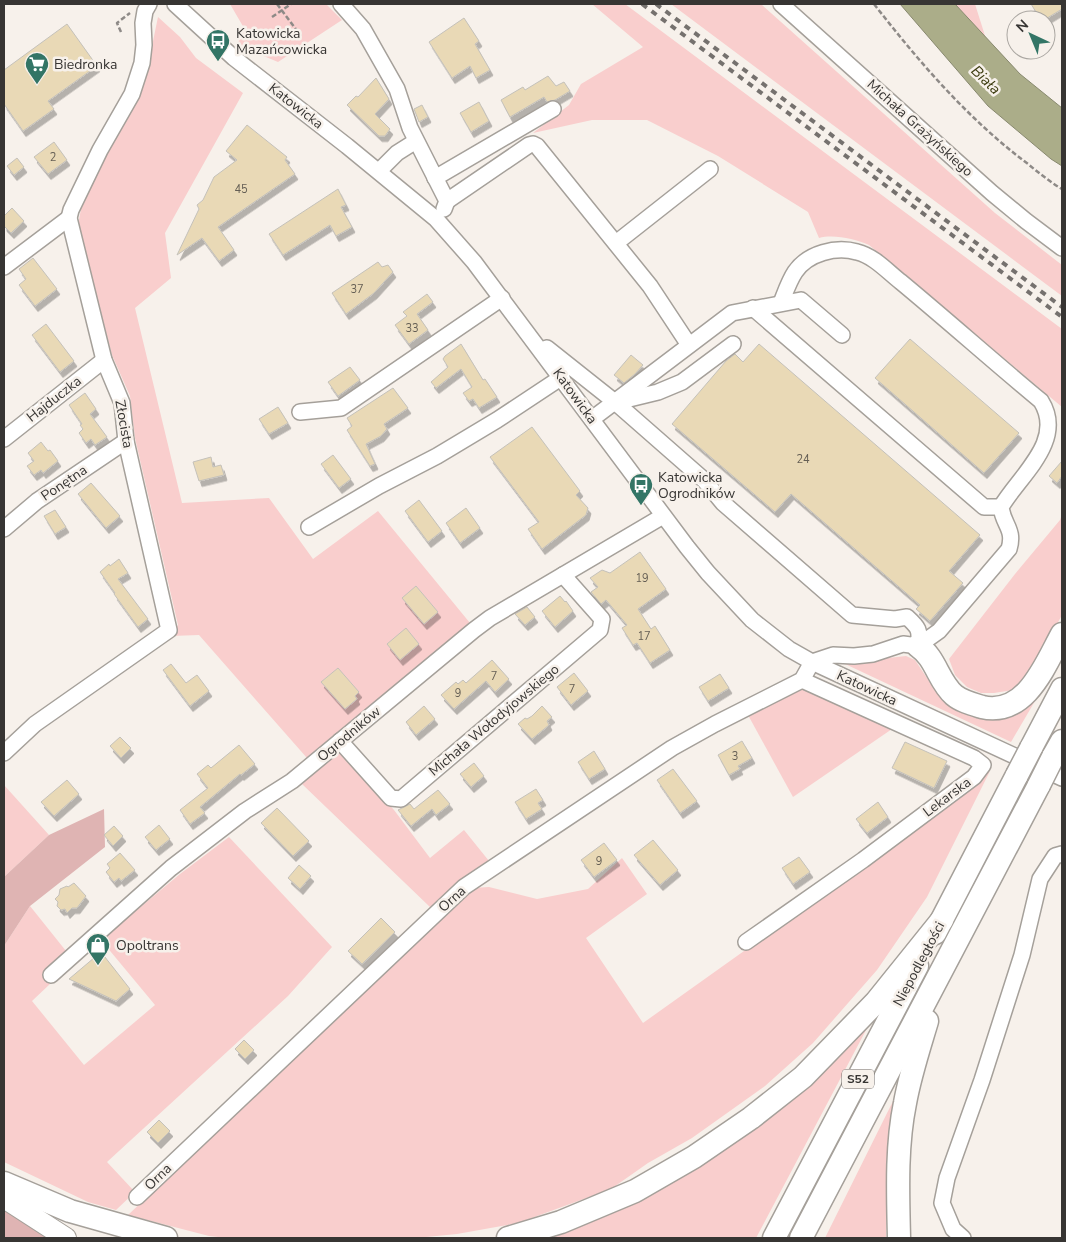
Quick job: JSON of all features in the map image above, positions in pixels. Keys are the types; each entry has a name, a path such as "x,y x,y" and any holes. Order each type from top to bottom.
{"highway":[{"path":"911,645 930,656 943,682 954,695 971,704 990,708 1011,705 1026,694 1038,678 1062,634"},
{"name":"Niepodległości","path":"774,1238 1062,689"},
{"name":"Niepodległości","path":"801,1238 1058,749"},
{"path":"508,1238 561,1222 635,1191 694,1157 751,1118 803,1077 876,1002 942,920"},
{"path":"899,1238 900,1149 905,1104 938,979"},
{"path":"4,1183 70,1211 166,1238"}],"main road":[{"path":"4,1198 66,1238"}],"street":[{"name":"Katowicka","path":"175,4 234,58 380,172 439,222 502,298 692,554 738,606 768,633 812,662 1062,778"},
{"path":"341,4 363,29 397,89 410,128 446,201"},
{"name":"Michała Grażyńskiego","path":"780,4 992,193 1062,248"},
{"path":"4,268 69,218 100,150 132,94 142,63 145,11 142,6"},
{"path":"435,178 553,109"},
{"path":"380,172 397,153 416,141"},
{"path":"439,222 446,201 533,144 537,146 650,286 689,345"},
{"path":"616,243 710,169"},
{"name":"Złocista","path":"4,753 35,724 168,630 126,441 122,403 104,360 69,218"},
{"path":"781,304 794,274 806,262 828,251 844,250 858,252 869,257 889,273 1041,401 1052,420 1052,432 1048,447 1040,461 1001,507 1002,514 1011,531 1012,540 1009,549 939,630 911,645 873,654 854,656 833,655 812,662 802,680"},
{"path":"300,412 341,408 502,298"},
{"path":"592,419 732,313 801,300 842,334"},
{"path":"753,308 984,507 1001,507"},
{"path":"528,334 615,402 704,480 723,503 852,616 895,620 906,617 916,626 920,634 911,645"},
{"path":"615,402 658,392 682,382 733,344"},
{"name":"Hajduczka","path":"4,439 104,360"},
{"path":"310,527 379,486 444,452 562,377"},
{"name":"Ponętna","path":"4,528 38,501 126,441"},
{"name":"Ogrodników","path":"51,975 171,868 245,811 292,781 490,618 663,516"},
{"name":"Michała Wołodyjowskiego","path":"340,741 391,798 401,799 600,630 602,619 563,575"},
{"name":"Lekarska","path":"746,942 871,854 974,777 983,765 974,758 802,680"},
{"name":"Orna","path":"137,1197 464,888 672,748 802,680"},
{"path":"963,1238 953,1229 942,1203 947,1178 985,1071 1022,955 1040,879 1055,856 1062,854"}],"path":[{"path":"277,4 301,36"},
{"path":"272,17 291,4"},
{"path":"874,4 950,95 999,142 1062,189"},
{"path":"121,32 117,23 142,6"}],"shaded area":[{"path":"230,4 326,4 342,20 278,62 237,45 244,28"},
{"path":"592,4 625,4 1062,329 1062,407 869,245 844,238 819,238 808,212 718,156 647,120 592,120 533,133 569,105 581,84 643,47"},
{"path":"671,4 761,4 995,213 1062,265 1062,296"},
{"path":"955,4 975,4 986,39"},
{"path":"158,17 180,37 196,58 243,93 165,233 171,278 135,308 182,503 269,498 313,559 378,511 470,623 307,758 199,635 171,636 178,625 135,438 130,396 112,355 78,225 81,209 108,151 139,96 147,70"},
{"path":"1062,514 1062,615 1032,670 1013,690 981,693 967,687 955,675 949,659 1060,520"},
{"path":"906,656 915,660 935,690 950,701 1016,712 1035,701 1011,742 843,663"},
{"path":"804,687 892,729 793,797 748,715"},
{"path":"340,751 394,810 430,858 464,830 489,861 430,907 302,784"},
{"path":"990,771 927,897 877,970 813,1043 765,1086 692,1138 648,1163 611,1189 518,1223 457,1234 416,1238 227,1238 209,1236 128,1215 473,888 489,887 537,899 588,889 622,858 647,894 586,938 643,1023 866,864"},
{"path":"4,785 49,835 4,877"},
{"path":"104,809 105,847 30,906 4,946 4,877 49,835"},
{"path":"229,837 332,947 288,996 107,1162 135,1192 116,1210 88,1202 4,1162 4,946 30,906 66,951 42,974 50,984 32,1001 84,1065 155,1005 101,940 180,874"},
{"path":"874,1015 756,1238 541,1238 576,1228 642,1198"},
{"path":"900,1087 890,1129 887,1165 886,1238 825,1238"},
{"path":"4,1209 48,1238 4,1238"}],"water":[{"name":"Biała","path":"900,4 955,4 1020,74 1062,108 1062,166 988,106"}],"building":[{"path":"1031,4 1062,4 1062,9 1056,13 1056,10 1035,10"},
{"path":"464,18 479,41 475,44 490,70 476,78 470,66 452,78 429,42"},
{"name":"Biedronka","path":"67,24 97,66 48,101 54,109 23,131 4,104 4,70"},
{"path":"548,76 556,86 564,82 570,91 555,100 547,102 544,97 510,117 501,100 523,87 525,90"},
{"path":"376,78 389,99 375,114 390,129 385,136 379,136 347,105 356,96 358,97"},
{"path":"479,102 489,121 471,132 460,113"},
{"path":"422,105 428,117 419,122 414,109"},
{"path":"247,125 287,157 285,160 295,174 218,227 234,250 219,261 202,238 177,255 199,209 197,205 203,200 214,177 237,160 226,151"},
{"path":"54,142 67,160 48,174 34,157"},
{"path":"17,158 24,167 14,175 7,166"},
{"path":"338,189 346,205 341,207 352,227 336,236 330,225 283,255 269,234"},
{"path":"12,208 24,221 11,233 4,226 4,216"},
{"path":"33,258 57,289 35,306 19,285 26,279 19,269"},
{"path":"378,262 382,267 388,265 393,272 374,293 346,314 332,293"},
{"path":"427,294 433,302 417,314 428,330 409,344 395,325 407,316 403,312"},
{"path":"46,324 74,361 60,372 32,335"},
{"path":"910,339 1019,433 984,473 875,378"},
{"path":"461,344 483,380 485,379 497,397 479,408 473,399 469,401 463,393 472,387 461,369 436,388 431,382 448,367 443,359 445,356"},
{"path":"759,344 980,535 949,571 963,583 930,621 916,609 920,605 791,494 775,512 672,424 726,361 735,354 743,362"},
{"path":"631,355 643,365 624,383 614,375"},
{"path":"350,367 360,380 338,396 328,382"},
{"path":"393,388 408,408 384,424 387,429 381,436 366,444 375,464 370,466 347,430 352,426 347,418"},
{"path":"85,393 96,409 90,414 107,437 95,445 91,439 86,443 79,433 83,429 80,425 82,424 69,405"},
{"path":"278,407 288,423 269,434 259,419"},
{"path":"532,427 580,491 576,495 588,508 586,515 542,549 528,529 539,522 490,457"},
{"path":"41,442 58,461 43,473 41,470 34,475 27,466 34,461 28,453"},
{"path":"333,455 351,479 339,488 321,464"},
{"path":"211,457 213,467 221,465 224,475 199,481 193,462"},
{"path":"1062,461 1062,476 1057,483 1049,476"},
{"path":"91,483 120,516 106,528 78,494"},
{"path":"419,500 442,531 428,542 405,511"},
{"path":"466,508 480,528 460,543 446,523"},
{"path":"55,510 66,527 55,534 44,516"},
{"path":"640,552 666,589 638,609 651,629 655,626 670,650 650,663 637,643 633,645 622,628 627,625 606,600 601,604 591,592 598,587 590,578 602,570 610,573"},
{"path":"119,559 128,573 118,579 148,619 138,627 100,572 109,564 110,566"},
{"path":"416,586 438,612 424,624 402,598"},
{"path":"560,596 573,611 555,627 542,611"},
{"path":"527,607 535,617 525,625 515,614"},
{"path":"406,628 419,644 400,660 387,644"},
{"path":"492,660 509,679 495,692 486,681 454,709 441,695 456,682 458,684 463,680 466,683"},
{"path":"171,664 186,683 197,675 209,691 190,706 163,670"},
{"path":"338,668 359,692 355,696 357,699 345,709 321,682"},
{"path":"574,673 588,691 571,705 557,687"},
{"path":"720,674 729,688 708,701 699,687"},
{"path":"424,706 435,719 416,735 406,722"},
{"path":"542,706 552,717 547,721 549,725 532,739 518,724 525,718 527,719 532,716"},
{"path":"120,737 131,748 121,758 110,746"},
{"path":"742,741 752,758 738,766 740,769 729,775 718,755"},
{"path":"905,742 947,761 934,788 892,768"},
{"path":"239,745 255,764 200,807 205,813 190,824 180,810 208,788 197,774 208,765 211,768"},
{"path":"594,751 605,769 589,779 578,762"},
{"path":"474,763 484,776 471,787 460,774"},
{"path":"673,769 697,801 680,813 657,780"},
{"path":"67,780 79,794 54,816 41,802"},
{"path":"536,789 543,800 538,803 542,809 526,819 515,802"},
{"path":"438,790 450,804 436,815 432,809 411,826 398,810 410,804 414,809"},
{"path":"878,802 888,817 867,833 856,819"},
{"path":"277,808 309,841 293,856 261,823"},
{"path":"159,825 170,839 156,850 145,837"},
{"path":"114,826 123,836 113,846 104,835"},
{"path":"653,840 678,870 660,885 634,855"},
{"path":"604,843 617,860 594,877 581,860"},
{"path":"120,853 135,870 121,881 119,878 114,882 106,872 110,868 107,864"},
{"path":"799,857 810,872 793,884 782,868"},
{"path":"299,865 311,876 300,889 288,878"},
{"path":"74,883 86,896 77,908 72,908 67,913 65,909 61,910 57,906 58,902 55,899 59,895 60,889"},
{"path":"381,918 395,932 362,964 348,951"},
{"name":"Opoltrans","path":"101,952 130,989 116,1001 69,979"},
{"path":"244,1040 254,1050 245,1059 235,1049"},
{"path":"159,1120 170,1131 158,1143 147,1132"}],"railway":[{"path":"642,4 1062,317"},
{"path":"656,4 1062,307"}],"place":[{"name":"Katowicka Mazańcowicka","path":"218,62"},
{"name":"Biedronka","path":"37,85"},
{"name":"Katowicka Ogrodników","path":"641,506"},
{"name":"Opoltrans","path":"98,966"}]}
